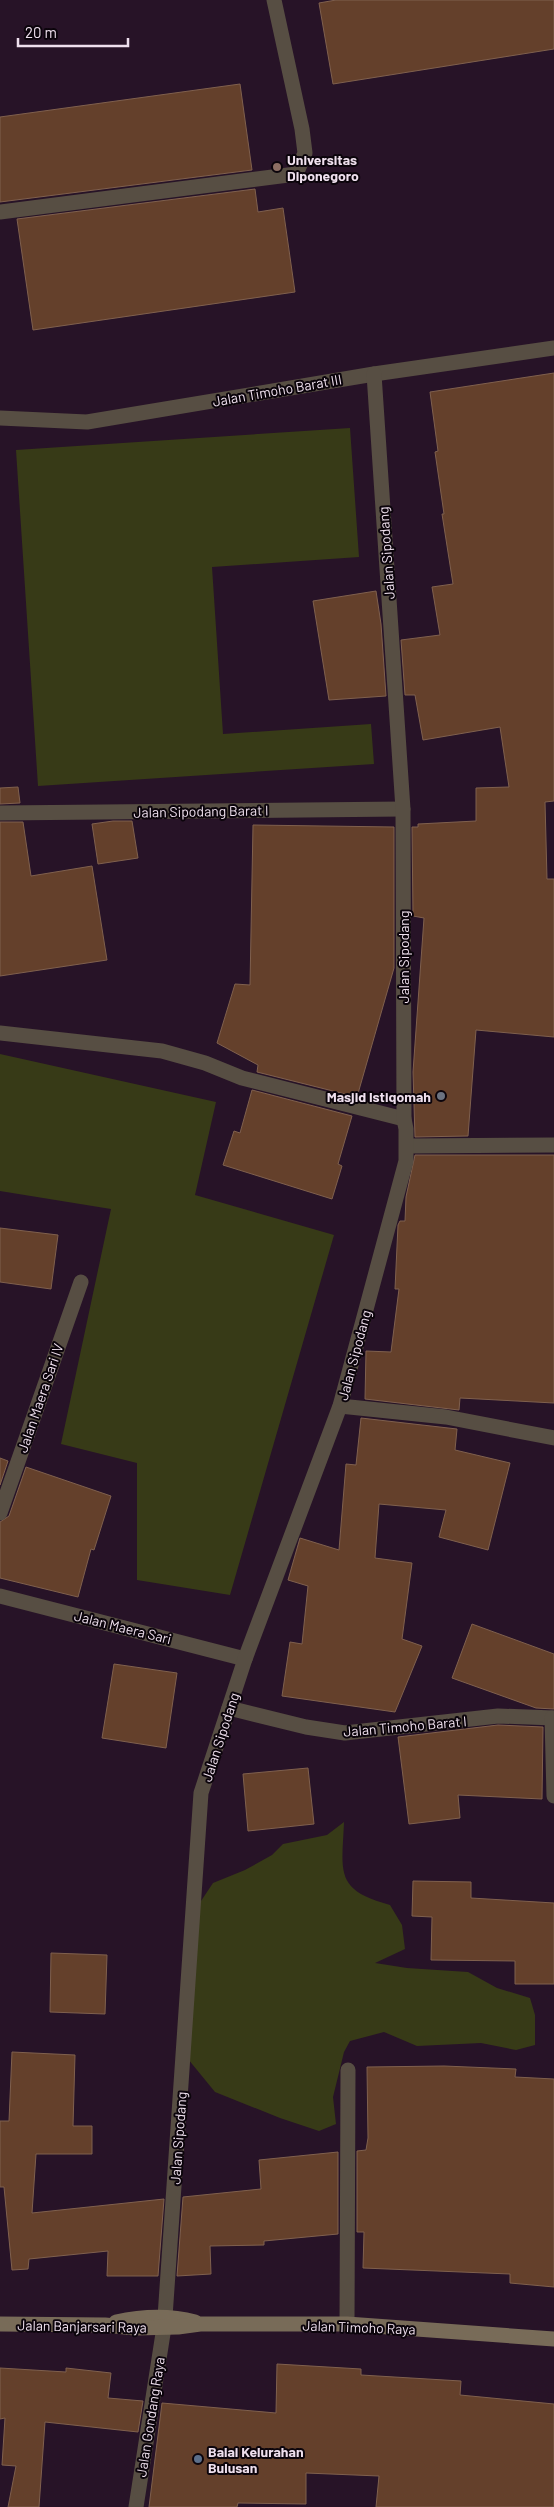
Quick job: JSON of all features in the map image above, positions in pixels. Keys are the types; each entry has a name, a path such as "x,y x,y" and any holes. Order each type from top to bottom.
{"main road":[{"name":"Jalan Timoho Raya","path":"164,2322 176,2316 200,2324 347,2324 554,2339"},
{"name":"Jalan Banjarsari Raya","path":"0,2324 105,2325 136,2317 164,2322"}],"street":[{"path":"0,212 296,174 305,153 302,129 274,0"},
{"name":"Jalan Timoho Barat III","path":"0,418 86,422 374,374 554,348"},
{"name":"Jalan Sipodang","path":"164,2322 201,1792 245,1659 340,1406 406,1161 407,1146 404,1120 402,809 374,374"},
{"name":"Jalan Sipodang Barat I","path":"0,813 402,809"},
{"path":"0,1033 162,1052 205,1063 242,1078 404,1120"},
{"path":"407,1146 554,1145"},
{"name":"Jalan Maera Sari IV","path":"0,1513 81,1282"},
{"path":"340,1406 446,1416 554,1438"},
{"name":"Jalan Maera Sari","path":"0,1596 245,1659"},
{"name":"Jalan Timoho Barat I","path":"229,1708 306,1727 345,1733 498,1716 553,1718"},
{"path":"553,1718 554,1796"},
{"path":"347,2324 348,2070"},
{"name":"Jalan Gondang Raya","path":"136,2507 164,2322"}],"green space":[{"path":"350,428 359,557 212,567 223,734 371,724 374,764 38,786 16,450"},
{"path":"0,1054 216,1102 195,1195 334,1235 230,1595 137,1580 137,1463 61,1444 111,1209 0,1191"},
{"path":"344,1822 342,1854 345,1877 350,1885 359,1893 390,1905 402,1925 405,1949 375,1963 407,1968 468,1972 497,1988 530,1998 535,2015 535,2045 516,2050 481,2043 417,2046 384,2032 350,2041 344,2052 333,2097 336,2124 319,2131 280,2118 215,2092 188,2059 199,1904 213,1883 245,1870 272,1855 283,1844 327,1835"}],"building":[{"path":"336,0 554,0 554,49 333,84 319,3"},
{"path":"240,84 252,170 0,202 0,117"},
{"path":"255,189 258,212 283,208 295,292 33,330 17,219"},
{"path":"554,373 554,801 545,802 547,879 554,879 554,1037 476,1030 468,1136 415,1137 413,1072 424,918 413,916 412,827 418,827 418,824 476,821 476,788 509,787 500,727 423,740 415,695 405,695 401,640 440,635 432,587 453,584 442,514 444,514 435,452 438,451 430,392"},
{"path":"376,591 381,624 386,696 329,700 313,601"},
{"path":"18,787 20,803 0,804 0,788"},
{"path":"132,821 138,858 98,864 92,824"},
{"path":"0,822 23,822 31,876 92,866 107,960 0,976"},
{"path":"253,825 394,827 394,968 357,1097 257,1072 258,1065 217,1043 235,984 250,985"},
{"path":"252,1090 352,1116 338,1164 342,1166 332,1199 223,1165 234,1131 240,1133"},
{"path":"415,1155 554,1155 554,1403 460,1398 459,1410 365,1399 366,1351 391,1352 399,1289 395,1289 398,1225 400,1221 405,1221 406,1197"},
{"path":"0,1228 58,1235 51,1289 0,1282"},
{"path":"361,1418 457,1429 455,1450 510,1463 488,1550 439,1537 446,1510 379,1504 375,1558 412,1563 402,1639 422,1646 395,1712 282,1696 290,1642 302,1644 308,1586 288,1580 300,1538 339,1550 346,1464 356,1465"},
{"path":"0,1458 8,1461 0,1485"},
{"path":"26,1467 111,1496 94,1550 91,1549 78,1597 0,1578 0,1522 9,1516"},
{"path":"472,1624 554,1654 554,1709 536,1708 452,1678"},
{"path":"114,1664 177,1673 166,1748 102,1738"},
{"path":"498,1725 543,1727 542,1799 458,1795 460,1818 409,1824 398,1737"},
{"path":"308,1768 314,1824 248,1831 243,1774"},
{"path":"413,1881 471,1882 471,1898 554,1903 554,1984 515,1984 515,1961 431,1960 432,1917 412,1916"},
{"path":"51,1953 107,1955 105,2014 50,2012"},
{"path":"12,2052 75,2055 73,2126 92,2126 92,2154 36,2154 32,2213 164,2199 158,2276 107,2276 108,2251 29,2259 28,2269 12,2270 4,2187 0,2187 0,2121 9,2121"},
{"path":"444,2066 516,2069 515,2077 554,2079 554,2287 510,2283 510,2274 363,2268 364,2232 357,2232 357,2151 366,2150 368,2138 367,2067"},
{"path":"338,2152 338,2234 264,2241 264,2245 210,2246 211,2274 177,2276 183,2197 261,2189 259,2160"},
{"path":"277,2364 361,2369 361,2375 461,2381 460,2395 554,2404 554,2507 376,2507 379,2476 306,2473 306,2504 238,2503 237,2507 149,2507 162,2403 276,2413"},
{"path":"0,2368 66,2372 66,2368 111,2373 108,2398 143,2401 138,2432 45,2422 39,2507 8,2507 16,2466 2,2465 5,2418 0,2419"}],"place":[{"name":"Universitas Diponegoro","path":"277,167"},
{"name":"Masjid Istiqomah","path":"441,1096"},
{"name":"Balai Kelurahan Bulusan","path":"198,2459"}]}
